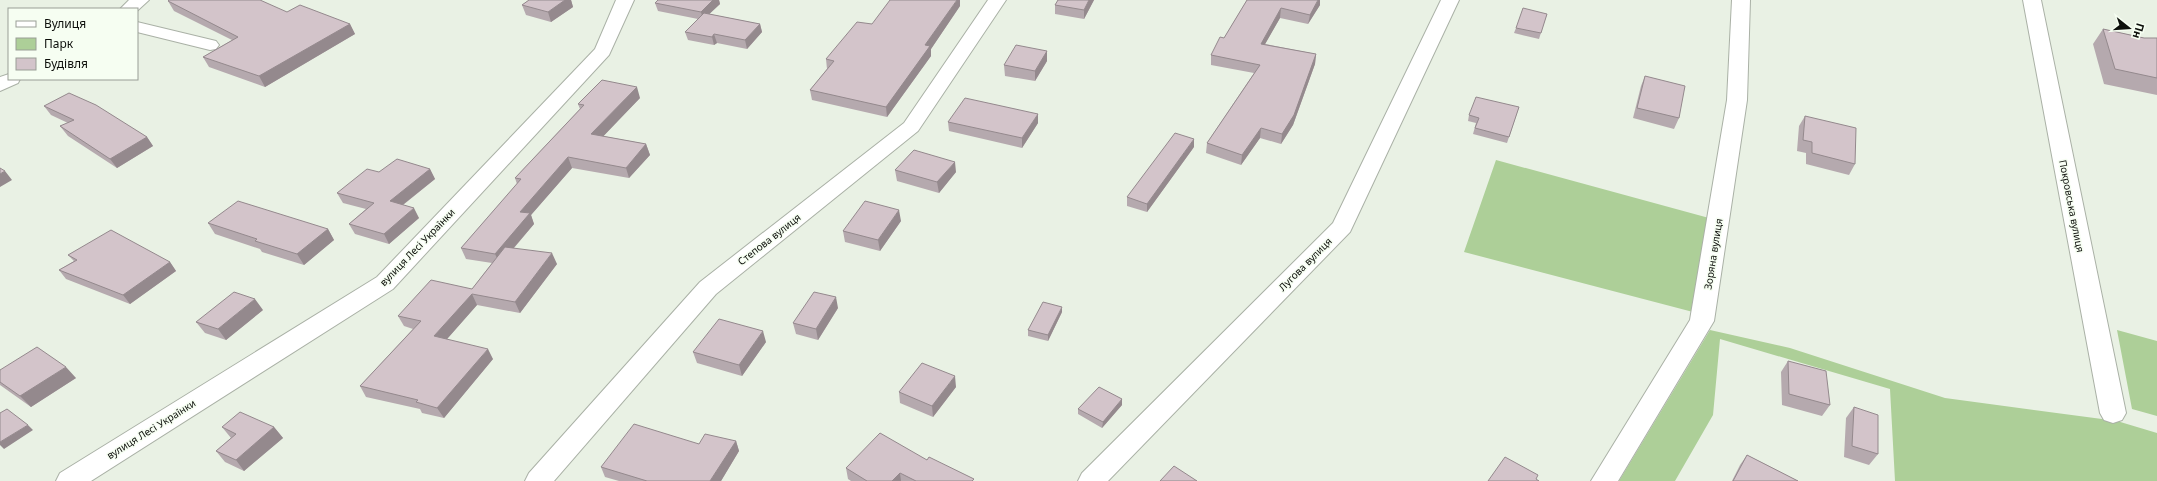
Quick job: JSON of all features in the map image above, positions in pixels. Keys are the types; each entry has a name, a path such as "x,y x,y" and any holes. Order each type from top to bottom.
{"street":[{"path":"131,8 140,0"},
{"name":"вулиця Лесі Українки","path":"69,481 385,283 603,51 625,0"},
{"name":"Степова вулиця","path":"538,481 708,288 911,127 997,0"},
{"name":"Лугова вулиця","path":"1091,481 1342,227 1450,0"},
{"name":"Зоряна вулиця","path":"1604,481 1702,321 1737,100 1742,0"},
{"name":"Покровська вулиця","path":"2032,0 2113,413"},
{"path":"138,27 210,45"},
{"path":"0,85 9,80"}],"green space":[{"path":"1496,160 1709,218 1693,312 1464,252"},
{"path":"1710,330 1790,348 1945,398 2117,421 2157,433 2157,481 1895,481 1890,389 1720,339 1713,415 1675,481 1619,481"},
{"path":"2117,330 2157,341 2157,416 2132,409"}],"building":[{"path":"260,0 287,12 300,5 350,24 259,76 203,57 238,37 168,1"},
{"path":"529,0 565,0 548,12 522,5"},
{"path":"658,0 713,0 701,12 655,3"},
{"path":"890,0 957,0 925,45 930,46 886,107 810,90 834,61 826,59 857,22 872,24"},
{"path":"1058,0 1089,0 1084,10 1055,5"},
{"path":"1247,0 1318,0 1310,15 1281,8 1261,44 1316,54 1294,115 1282,134 1261,128 1242,155 1207,143 1260,65 1211,55 1220,37 1224,38"},
{"path":"1523,8 1547,14 1541,33 1516,28"},
{"path":"704,13 760,24 745,40 714,34 712,37 685,32"},
{"path":"2103,29 2144,38 2157,38 2157,78 2115,69"},
{"path":"1016,45 1047,51 1035,71 1004,65"},
{"path":"1645,76 1685,86 1679,118 1637,108"},
{"path":"602,80 637,87 591,134 646,144 626,168 568,157 520,212 530,213 495,254 461,248 521,179 515,178 584,105 578,104"},
{"path":"69,93 96,105 147,137 110,159 60,126 74,120 44,106"},
{"path":"1476,97 1519,107 1509,137 1475,128 1479,118 1469,115"},
{"path":"965,98 1038,114 1022,138 948,122"},
{"path":"1805,116 1856,128 1855,164 1812,153 1812,142 1803,140"},
{"path":"1175,133 1194,139 1147,204 1127,197"},
{"path":"914,150 955,162 937,182 895,170"},
{"path":"397,159 430,169 390,201 414,208 384,234 349,224 374,203 337,193 367,169 379,172"},
{"path":"0,168 5,171 0,174"},
{"path":"238,201 328,229 297,254 255,241 257,239 208,223"},
{"path":"865,201 899,210 878,240 843,231"},
{"path":"111,230 170,262 123,295 59,270 77,260 68,255"},
{"path":"505,247 552,253 515,302 472,294 434,336 488,349 437,408 416,402 418,400 360,386 421,321 398,316 431,280 472,289"},
{"path":"234,292 255,299 218,329 196,322"},
{"path":"814,292 836,297 816,329 793,323"},
{"path":"1043,302 1062,307 1048,335 1028,330"},
{"path":"719,319 763,331 739,365 693,352"},
{"path":"37,347 66,367 20,396 0,382 0,370"},
{"path":"1788,361 1826,371 1830,405 1789,394"},
{"path":"922,363 955,376 932,406 899,392"},
{"path":"1099,387 1122,399 1103,422 1078,409"},
{"path":"1854,407 1878,415 1878,454 1852,446"},
{"path":"7,409 28,425 0,442 0,413"},
{"path":"240,412 274,427 236,460 216,451 236,434 222,427"},
{"path":"634,424 699,444 705,434 736,441 710,481 647,481 601,467"},
{"path":"880,433 927,460 929,457 974,479 972,481 916,481 900,473 892,481 867,481 846,468"},
{"path":"1747,455 1798,481 1733,481"},
{"path":"1505,457 1538,475 1536,479 1539,481 1488,481"},
{"path":"1174,466 1197,481 1160,481"}]}
